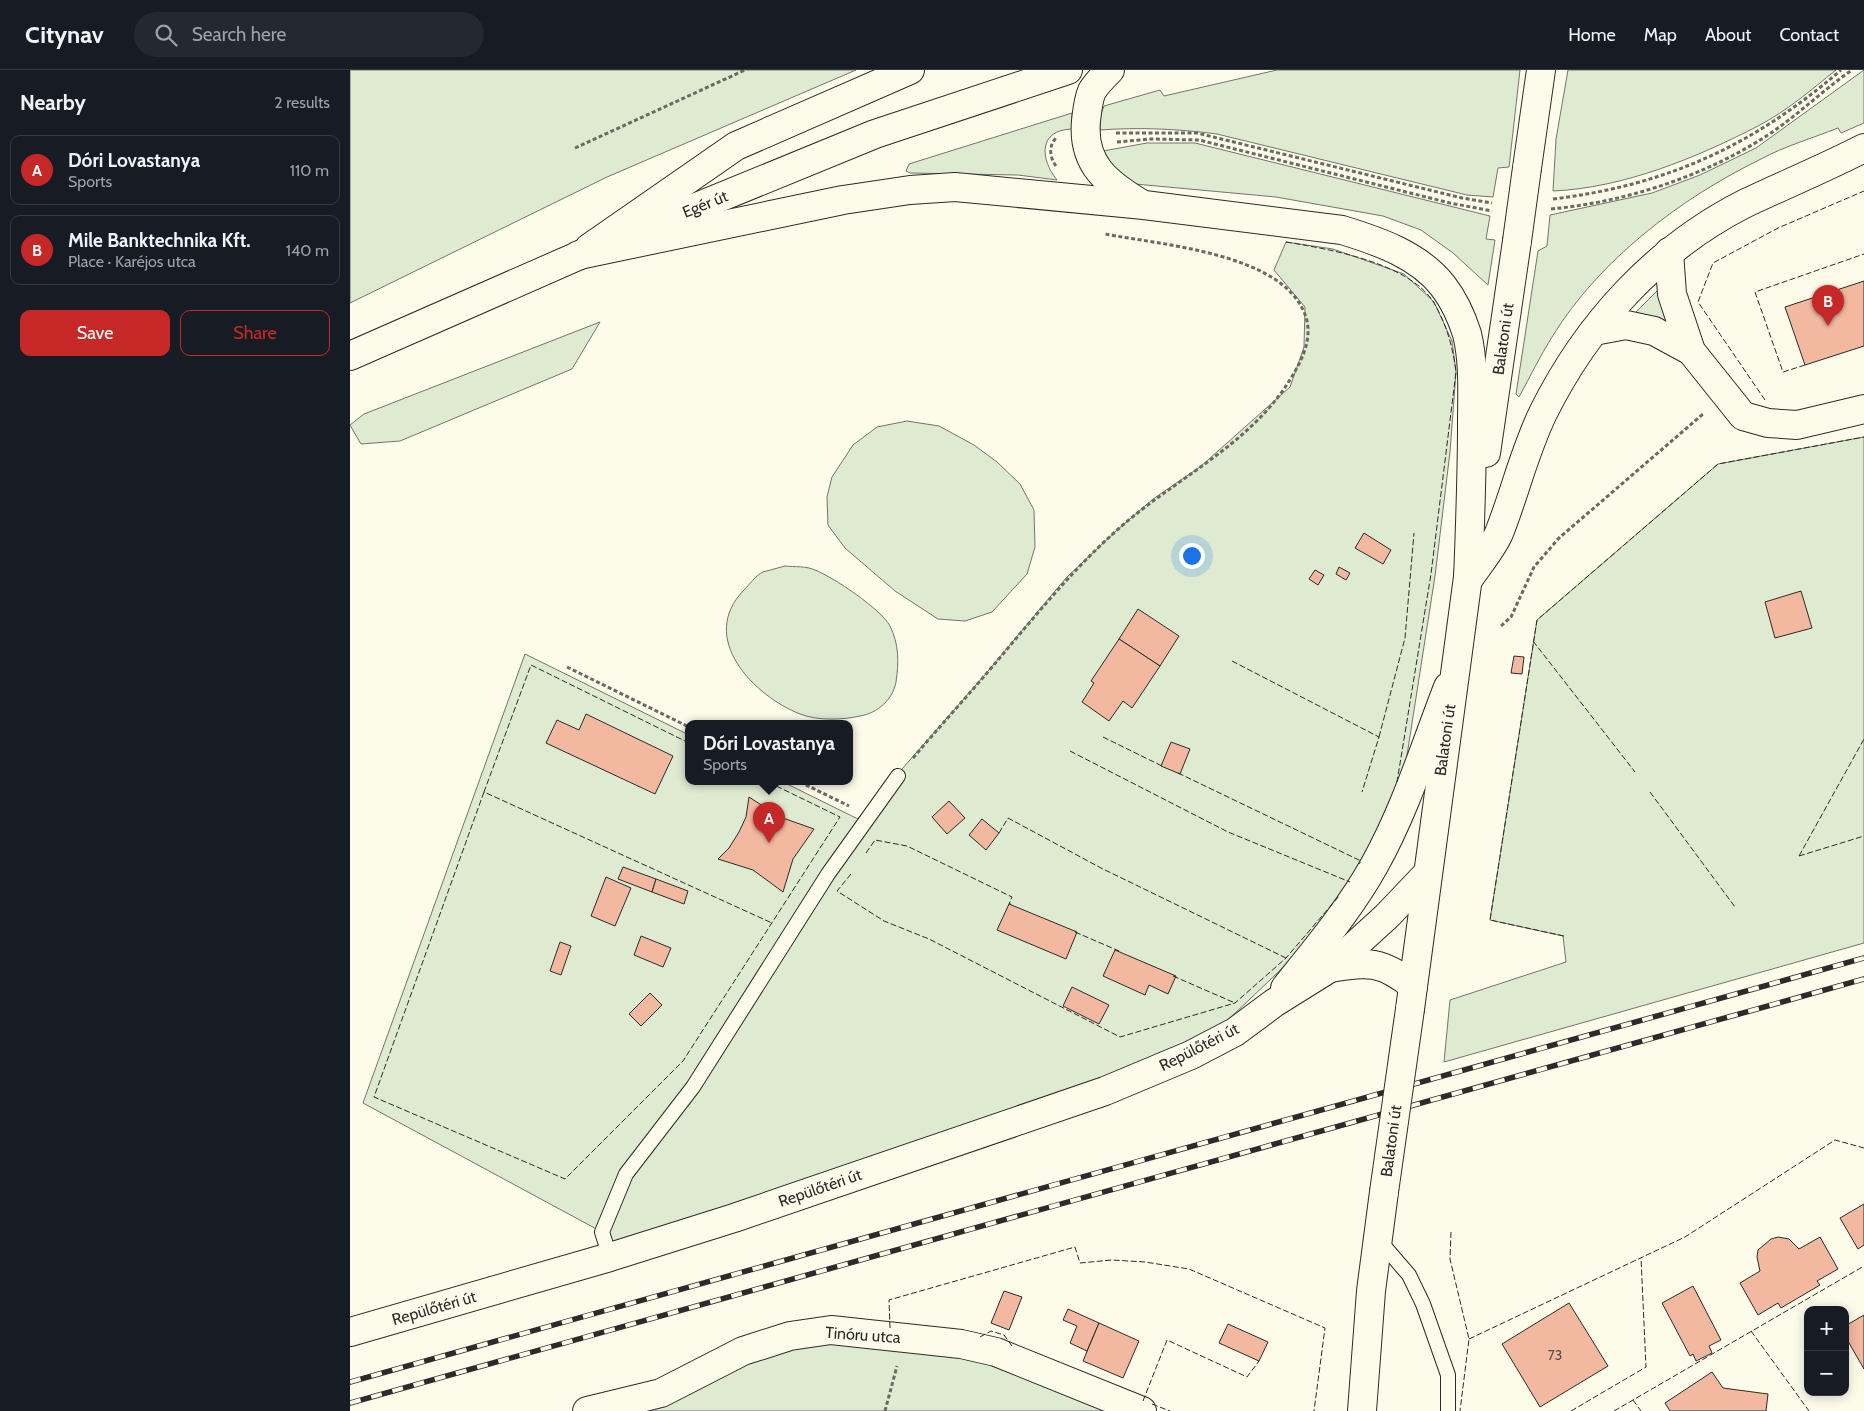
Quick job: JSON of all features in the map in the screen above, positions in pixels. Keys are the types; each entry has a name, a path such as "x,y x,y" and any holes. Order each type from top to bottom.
{"main road":[{"path":"580,255 736,146 910,70"},
{"name":"Egér út","path":"350,356 580,255 875,134 1068,70"},
{"path":"1110,70 1093,90 1087,113 1086,144 1094,164 1104,177 1116,188 1144,205"},
{"name":"Balatoni út","path":"1362,1411 1384,1192 1455,671 1541,70"},
{"path":"1468,580 1498,534 1527,446 1544,411 1573,361 1594,331 1628,290 1669,252 1702,229 1744,205 1864,148"},
{"path":"1823,169 1864,160"},
{"path":"580,255 843,200 910,190 955,187 1144,205 1342,230 1373,239 1400,252 1424,267 1443,286 1456,307 1467,334 1472,384 1472,494 1468,580"},
{"path":"1669,252 1672,294 1691,351 1725,396 1743,416 1768,423 1797,426 1864,409"},
{"path":"1594,331 1626,325 1654,330 1691,351"},
{"name":"Repülőtéri út","path":"1274,1003 1344,913 1375,864 1395,824 1455,671"},
{"name":"Repülőtéri út","path":"350,1332 610,1257 743,1215 1106,1091 1191,1055 1234,1032 1274,1003 1330,968 1388,916 1427,874"},
{"path":"1330,968 1360,962 1379,964 1397,972 1412,997"},
{"name":"Tinóru utca","path":"587,1411 660,1393 743,1351 790,1336 830,1330 961,1344 996,1352 1142,1411"}],"lane":[{"path":"610,1257 602,1232 626,1174 693,1087 822,882 868,815 898,776"},
{"path":"1378,1239 1409,1275 1423,1304 1448,1376 1448,1411"}],"path":[{"path":"575,148 745,70"},
{"path":"1549,200 1605,191 1654,180 1717,154 1780,118 1841,70"},
{"path":"1548,209 1627,195 1658,186 1708,167 1767,136 1852,70"},
{"path":"1085,133 1166,131 1197,133 1462,198 1497,203"},
{"path":"1112,142 1151,139 1199,140 1450,203 1495,211"},
{"path":"898,776 1066,578 1153,499 1200,467 1249,429 1284,389 1305,352 1308,326 1304,312 1290,290 1266,273 1223,257 1099,232"},
{"path":"1501,626 1511,617 1534,567 1559,538 1725,396"},
{"path":"567,667 685,725"},
{"path":"806,785 868,815"},
{"path":"886,1411 904,1338"}],"green space":[{"path":"350,70 856,70 607,177 350,303"},
{"path":"1277,70 1520,70 1509,167 1498,168 1493,197 1467,195 1217,134 1159,129 1100,130 1100,117 1104,106 1160,90 1164,96"},
{"path":"1568,70 1836,70 1779,114 1710,149 1632,178 1579,189 1553,191 1556,139"},
{"path":"1864,70 1864,123 1841,133 1838,128 1770,154 1701,192 1672,212 1618,257 1593,282 1571,309 1548,344 1519,397 1516,394 1538,251 1547,246 1550,215 1652,193 1700,175 1756,148"},
{"path":"1072,113 1072,129 1053,134 1045,147 1047,163 1057,180 1018,175 910,173 906,171 909,164"},
{"path":"1147,143 1195,143 1490,216 1486,239 1495,240 1488,285 1453,253 1421,230 1383,216 1276,197 1135,184 1116,170 1103,151"},
{"path":"1286,242 1333,249 1404,274 1434,302 1452,341 1456,372 1450,452 1435,576 1405,768 1353,885 1291,960 1191,1055 610,1257 602,1232 363,1103 525,654 685,733 685,785 789,785 858,819 983,677 1066,578 1153,499 1200,467 1290,387 1304,347 1305,307 1274,270"},
{"path":"1658,290 1668,327 1636,312"},
{"path":"600,322 572,369 400,441 361,444 350,425 364,414"},
{"path":"907,421 939,426 974,445 997,462 1020,484 1034,510 1035,547 1027,574 992,612 965,621 938,619 895,591 845,548 828,525 827,497 832,477 853,445 877,427"},
{"path":"1864,437 1864,943 1444,1062 1450,1000 1566,962 1563,936 1490,920 1537,620 1718,464"},
{"path":"785,566 812,569 833,579 877,611 890,626 898,653 896,682 892,694 884,704 873,712 853,717 830,719 800,714 765,694 750,680 737,663 729,646 726,627 731,608 758,575"},
{"path":"800,1340 963,1351 1121,1411 637,1411"}],"building":[{"path":"1864,281 1864,346 1805,365 1785,307"},
{"path":"1364,533 1391,550 1383,564 1355,548"},
{"path":"1339,567 1350,573 1346,580 1336,574"},
{"path":"1315,570 1324,575 1318,585 1309,579"},
{"path":"1801,591 1812,628 1775,638 1765,602"},
{"path":"1138,609 1179,636 1160,666 1119,639"},
{"path":"1119,639 1160,666 1132,708 1123,701 1109,721 1082,702 1094,683 1091,681"},
{"path":"1514,656 1524,657 1522,674 1511,673"},
{"path":"586,714 673,756 655,794 546,743 557,720 579,730"},
{"path":"1171,742 1190,749 1180,774 1161,766"},
{"path":"749,797 780,817 814,829 793,859 783,892 753,870 718,859 729,848 739,832 746,817"},
{"path":"949,801 965,818 947,834 932,817"},
{"path":"982,819 999,833 986,850 969,835"},
{"path":"623,867 656,879 652,892 618,879"},
{"path":"606,877 631,888 615,926 591,916"},
{"path":"656,879 688,891 684,904 652,892"},
{"path":"1009,904 1077,932 1066,959 997,930"},
{"path":"641,936 671,948 663,967 634,955"},
{"path":"560,942 571,946 561,975 550,971"},
{"path":"1115,950 1176,976 1168,994 1149,985 1145,995 1103,976"},
{"path":"1072,987 1109,1005 1099,1024 1063,1006"},
{"path":"650,993 662,1005 641,1026 629,1014"},
{"path":"1864,1204 1864,1245 1858,1249 1840,1218"},
{"path":"1778,1237 1789,1239 1799,1249 1820,1237 1838,1269 1817,1281 1820,1285 1781,1308 1778,1303 1758,1315 1740,1283 1760,1271 1757,1257 1758,1250 1771,1239"},
{"path":"1693,1286 1721,1340 1709,1346 1712,1353 1696,1361 1693,1354 1690,1356 1662,1303"},
{"path":"1004,1291 1022,1297 1009,1330 991,1323"},
{"path":"1569,1303 1608,1366 1540,1407 1502,1344"},
{"path":"1068,1309 1099,1323 1087,1351 1070,1343 1077,1326 1063,1320"},
{"path":"1864,1315 1864,1369 1849,1343 1849,1324"},
{"path":"1099,1323 1139,1341 1123,1378 1083,1361"},
{"path":"1228,1324 1268,1342 1259,1361 1219,1343"},
{"path":"1712,1372 1723,1388 1768,1394 1766,1411 1670,1411 1665,1403"}],"railway":[{"path":"350,1382 1864,958"},
{"path":"350,1403 1864,979"}],"fence":[{"path":"1765,400 1698,302 1713,263 1778,228 1864,191"},
{"path":"1286,242 1367,260 1407,278 1423,289 1439,311 1453,354 1456,372 1431,574 1397,782"},
{"path":"1805,365 1783,372 1755,292 1864,254"},
{"path":"1564,936 1490,920 1537,620 1718,464 1864,437"},
{"path":"1379,737 1405,638 1414,533"},
{"path":"1533,641 1635,772"},
{"path":"1232,661 1379,737 1362,792"},
{"path":"685,741 531,665 484,792 772,923"},
{"path":"1103,737 1164,767"},
{"path":"1799,856 1864,739"},
{"path":"1070,751 1228,832 1350,882"},
{"path":"1178,773 1361,861 1359,864"},
{"path":"484,792 374,1097 565,1179 683,1061 840,817 774,785"},
{"path":"1650,792 1735,907"},
{"path":"999,833 1008,818 1101,868 1286,958"},
{"path":"1799,856 1864,836"},
{"path":"866,853 875,840 907,846 1012,897 1009,904 1011,904"},
{"path":"851,874 837,891 884,921 929,939 1120,1037 1235,1003 1286,958 1340,895"},
{"path":"1075,932 1119,951"},
{"path":"1173,976 1235,1003"},
{"path":"1469,1339 1685,1237 1835,1140 1864,1148"},
{"path":"1451,1232 1450,1259 1469,1339 1460,1411"},
{"path":"890,1328 889,1300 1075,1247 1080,1263 1112,1260 1145,1262 1189,1269 1325,1328 1314,1411"},
{"path":"1571,1411 1646,1367 1641,1258"},
{"path":"1614,1411 1864,1266"},
{"path":"980,1337 991,1331 1004,1335 1012,1346"},
{"path":"1751,1331 1809,1411"},
{"path":"1143,1401 1167,1340 1247,1377 1259,1361"},
{"path":"1633,1400 1641,1411"},
{"path":"1152,1404 1170,1411"}],"place":[{"name":"Mile Banktechnika Kft.","path":"1828,326"},
{"name":"Dóri Lovastanya","path":"769,843"}]}
